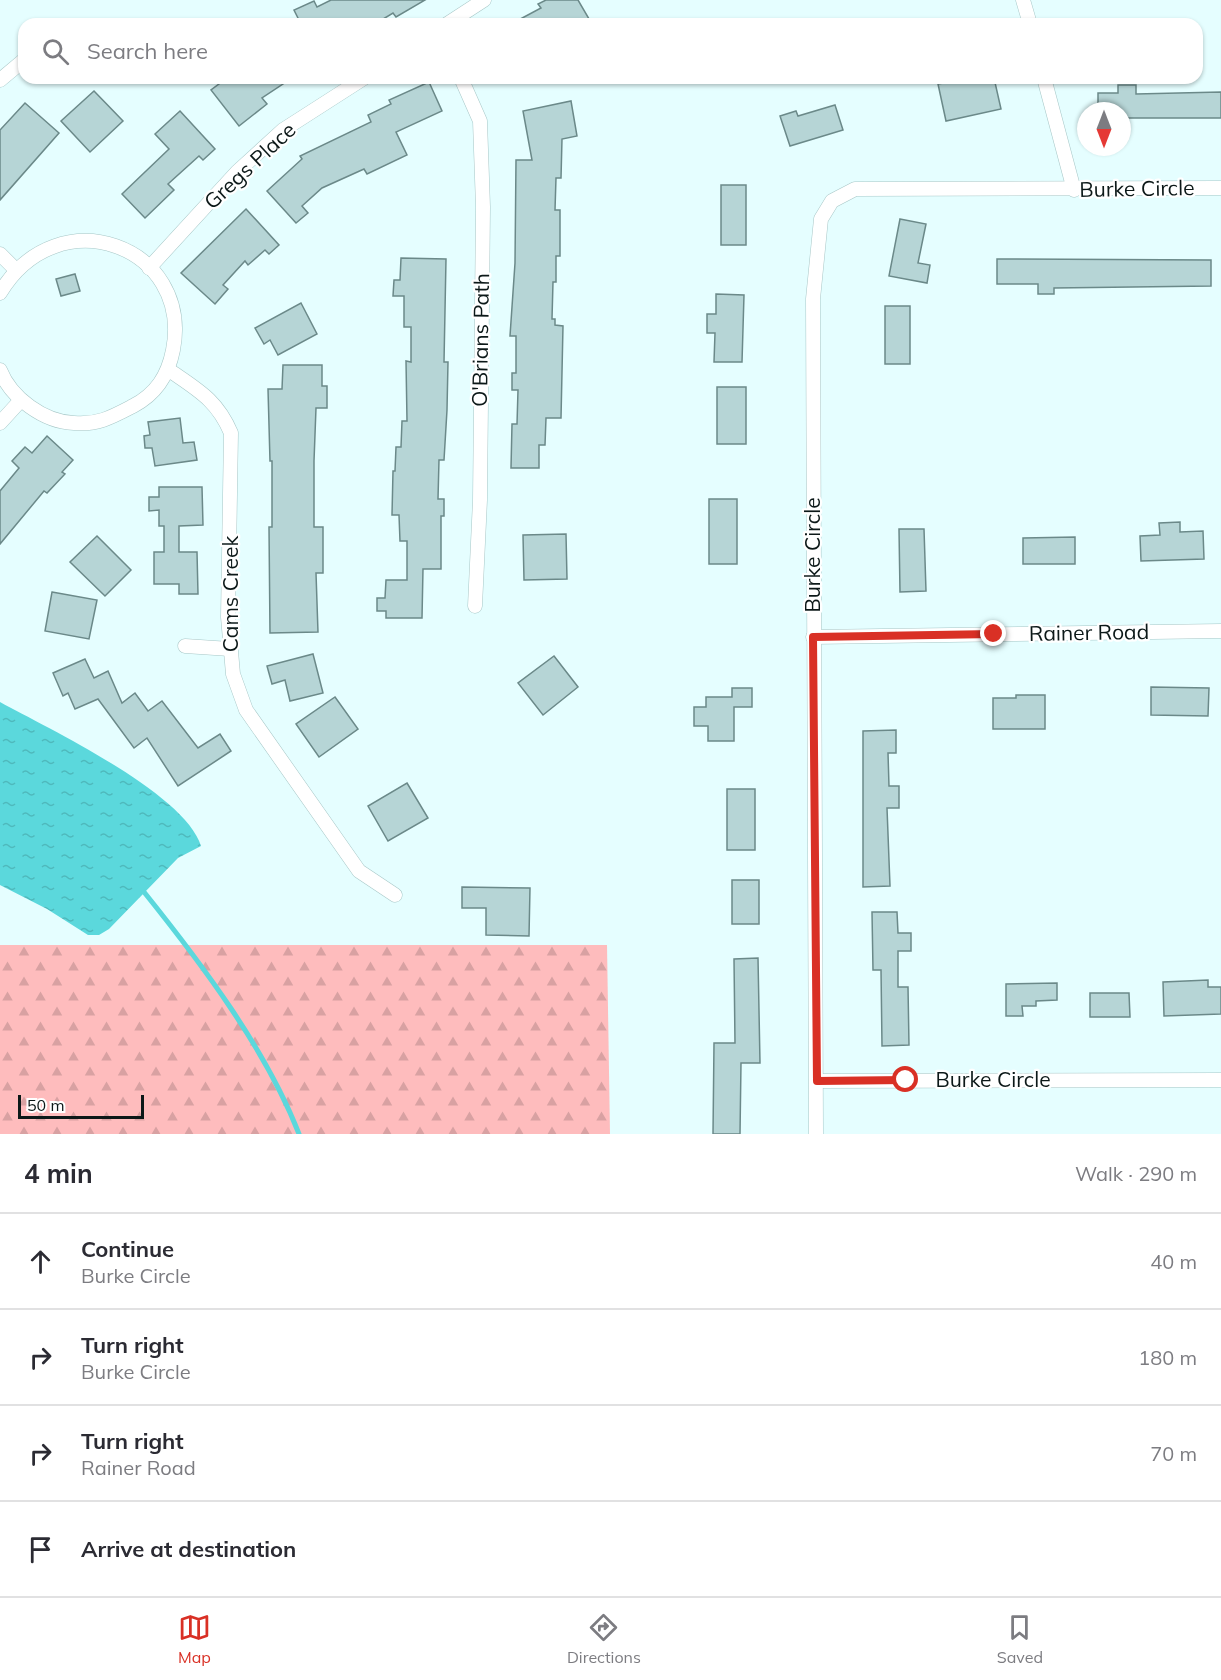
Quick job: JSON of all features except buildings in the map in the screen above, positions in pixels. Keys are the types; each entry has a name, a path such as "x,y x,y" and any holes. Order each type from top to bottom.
{"street":[{"path":"456,18 484,0"},
{"path":"1023,0 1028,18"},
{"path":"0,80 18,65"},
{"name":"Gregs Place","path":"149,268 237,172 283,130 355,84"},
{"name":"O'Brians Path","path":"464,84 480,121 483,207 480,500 475,606"},
{"path":"1046,84 1074,190"},
{"name":"Burke Circle","path":"1221,188 855,189 832,201 821,219 813,299 817,1081 1221,1080"},
{"path":"0,293 26,260 46,248 71,240 112,244 141,259 165,286 177,332 169,370 149,398 102,423 69,423 44,415 21,400 0,370"},
{"path":"0,254 16,270"},
{"name":"Cams Creek","path":"169,370 211,399 223,414 231,433 228,617 233,674 246,710 359,871 395,895"},
{"path":"0,423 21,400"},
{"name":"Rainer Road","path":"813,637 1221,631"},
{"path":"185,646 231,649"},
{"path":"816,1134 817,1081"}],"green space":[{"path":"0,945 607,945 610,1134 0,1134"}],"water":[{"path":"0,702 81,745 143,784 170,805 190,826 201,846 178,858 109,929 99,935 88,935 47,909 0,885"}],"waterway":[{"path":"144,892 209,977 250,1039 269,1070 299,1134"}],"route":[{"path":"906,1080 817,1081 813,637 994,634"}]}
